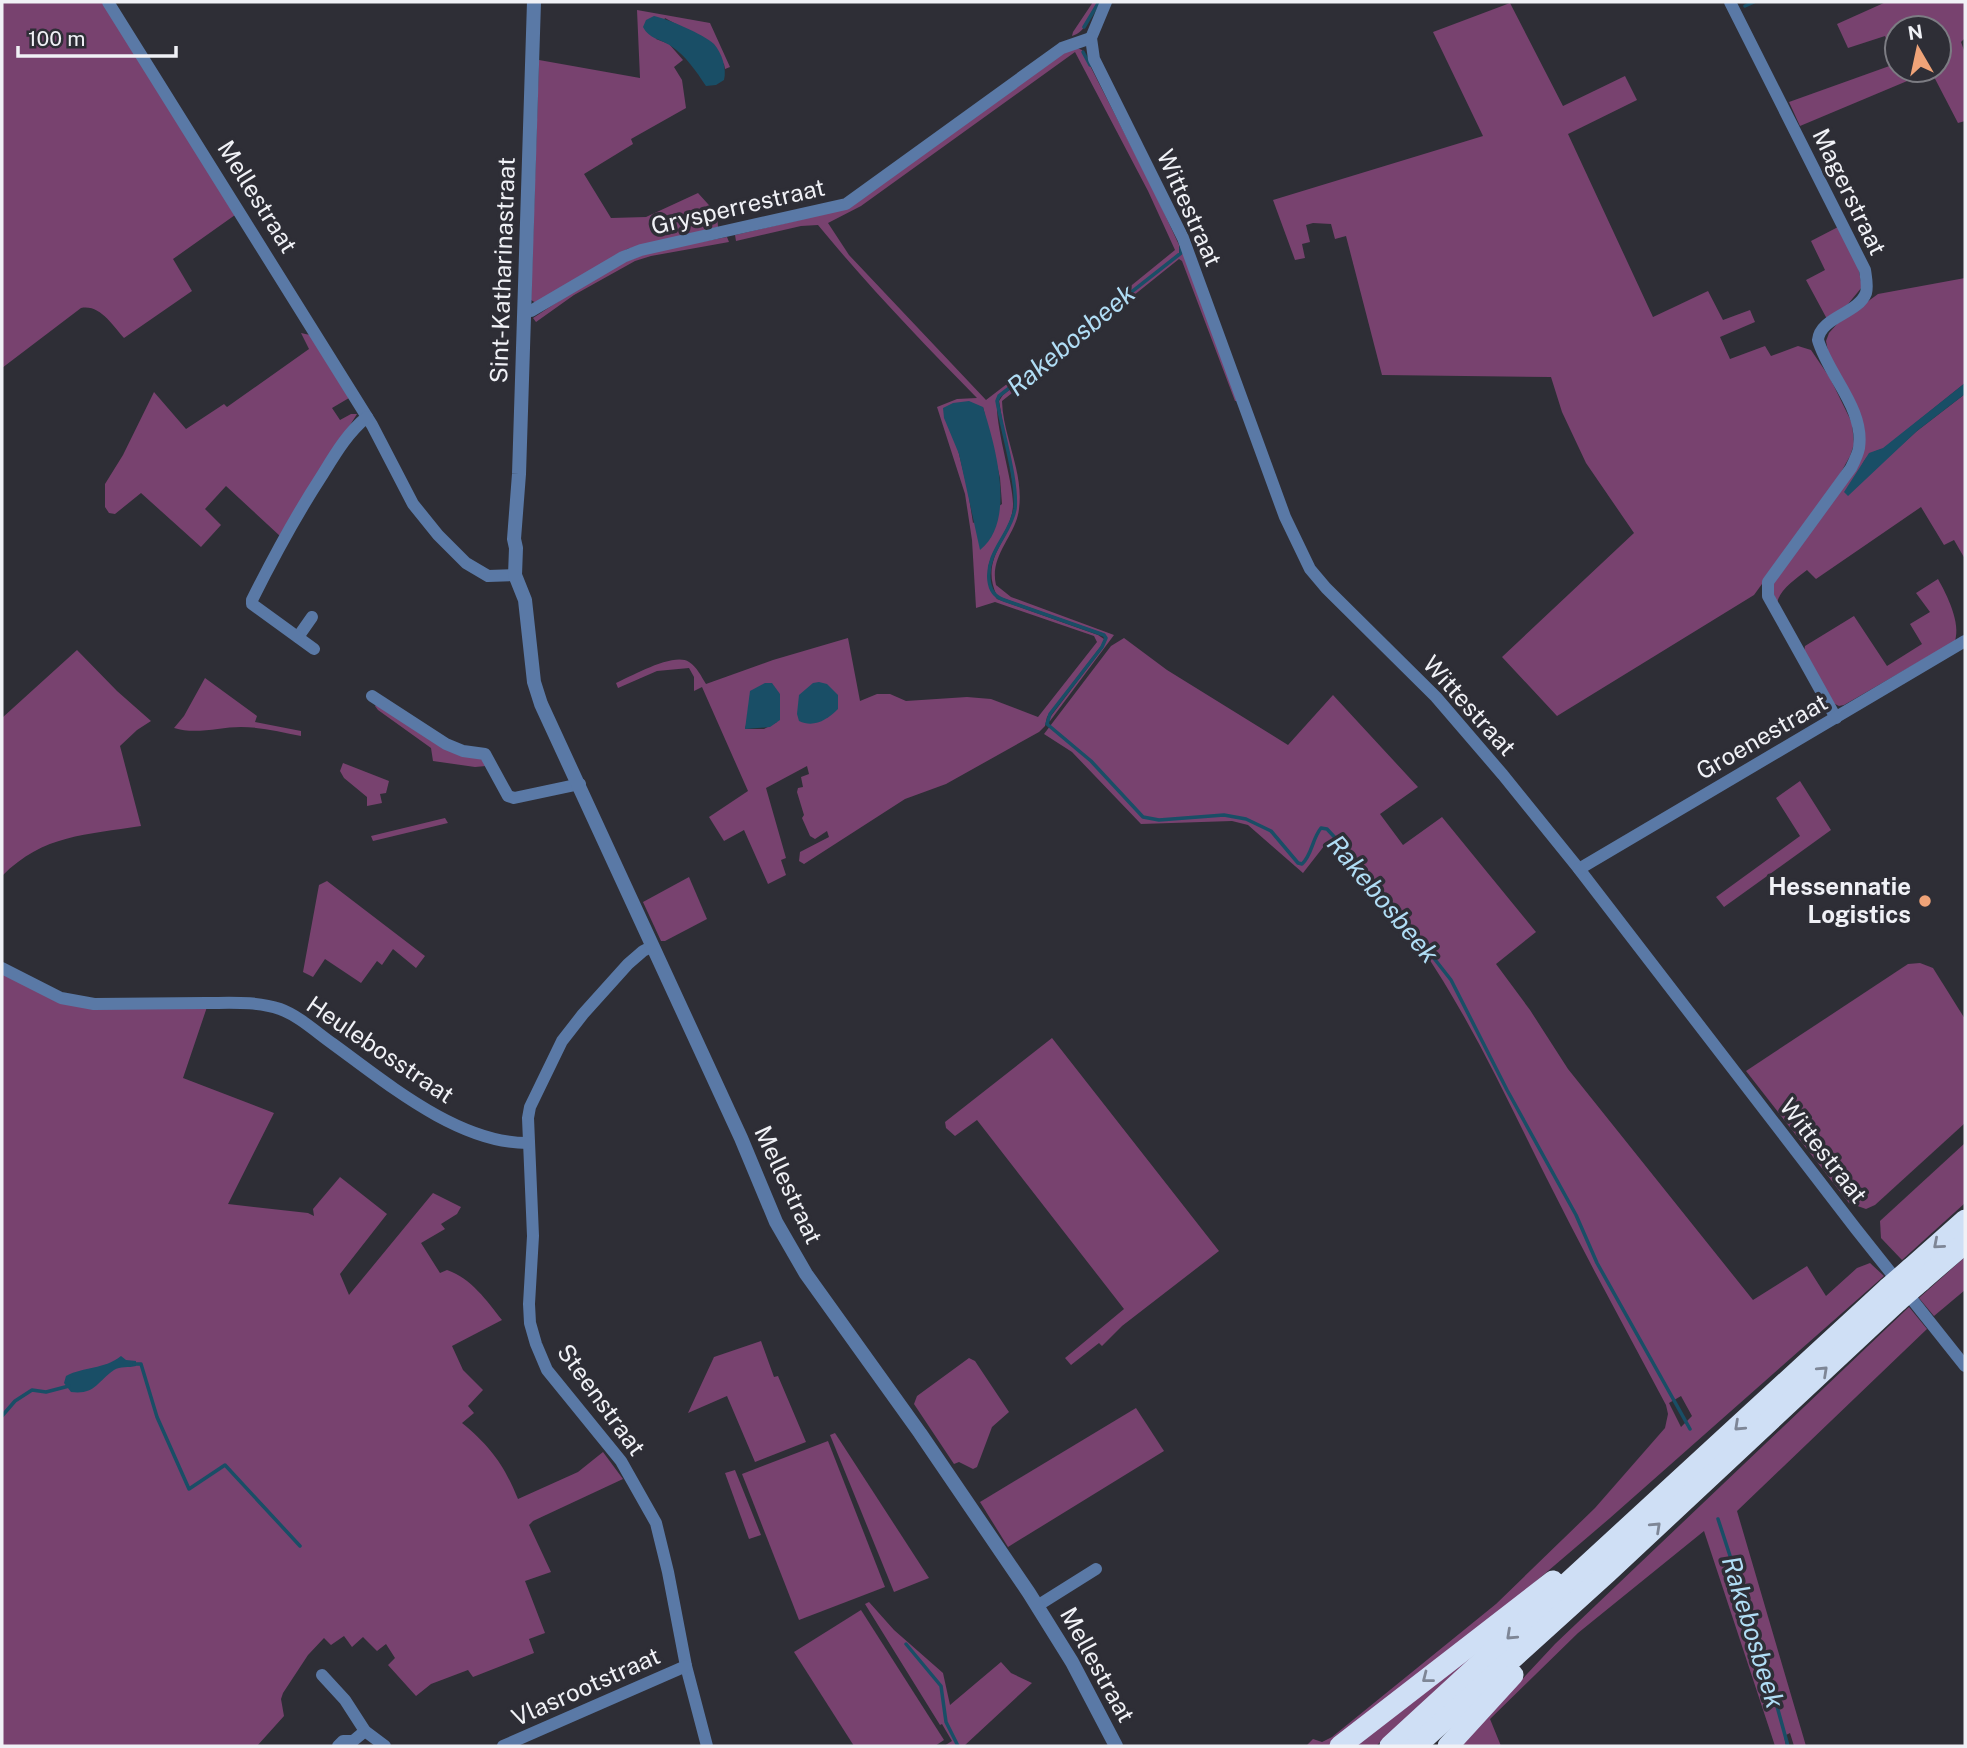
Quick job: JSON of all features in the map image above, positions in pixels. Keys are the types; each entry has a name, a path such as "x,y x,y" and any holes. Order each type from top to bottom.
{"highway":[{"path":"1416,1746 1602,1565 1916,1275 1965,1220"},
{"path":"1916,1275 1965,1243"},
{"path":"1340,1746 1550,1582 1602,1565"},
{"path":"1390,1746 1602,1565"},
{"path":"1448,1746 1481,1707 1584,1604 1602,1565"}],"street":[{"name":"Mellestraat","path":"108,2 367,417 413,504 438,536 466,563 488,576 510,576 527,627 534,682 541,704 741,1138 776,1222 806,1274 920,1433 1037,1606 1072,1662 1116,1746"},
{"name":"Sint-Katharinastraat","path":"510,576 509,548 514,539 524,311 534,2"},
{"path":"1091,38 1106,2"},
{"name":"Magerstraat","path":"1730,2 1865,270 1866,292 1860,301 1822,329 1818,340 1852,408 1858,428 1859,448 1851,468 1768,582 1768,596 1836,718"},
{"name":"Grysperrestraat","path":"524,311 531,311 623,257 642,250 846,204 1062,48 1091,38"},
{"name":"Wittestraat","path":"1091,38 1094,59 1183,238 1260,452 1285,517 1310,569 1436,697 1503,775 1965,1366"},
{"path":"314,649 252,604 252,600 299,511 336,453 356,426 367,417"},
{"path":"298,638 312,617"},
{"name":"Groenestraat","path":"1579,869 1965,641"},
{"path":"372,696 446,744 463,751 485,754 508,796 514,798 580,784"},
{"name":"Steenstraat","path":"653,946 628,964 562,1041 530,1107 533,1236 530,1323 547,1370 621,1461 656,1522 686,1666 707,1746"},
{"name":"Heulebosstraat","path":"2,968 72,1002 228,1003 257,1004 279,1009 295,1016 439,1117 489,1139 530,1143"},
{"name":"Mellestraat","path":"1037,1606 1096,1569"},
{"name":"Vlasrootstraat","path":"503,1746 686,1666"},
{"path":"322,1675 345,1700 365,1731 385,1746"},
{"path":"338,1746 343,1741 356,1744 365,1731"}],"shaded area":[{"path":"2,2 102,2 235,215 173,259 192,291 124,338 100,313 94,309 81,308 2,368"},
{"path":"1093,2 1098,2 1088,22 1081,31 1072,36 1073,32"},
{"path":"1886,2 1965,2 1965,38 1961,42 1965,53 1965,121 1958,123 1938,84 1953,84 1953,14 1883,14 1883,37 1848,48 1837,24"},
{"path":"1510,3 1563,106 1625,76 1637,100 1568,134 1653,317 1708,291 1723,320 1750,310 1755,322 1720,337 1730,359 1765,346 1771,356 1798,346 1811,350 1830,378 1852,423 1854,444 1835,483 1754,595 1557,716 1502,657 1634,533 1586,463 1562,412 1551,377 1382,375 1346,236 1335,239 1331,224 1306,225 1310,242 1302,244 1305,258 1295,260 1273,200 1483,136 1433,32"},
{"path":"637,10 710,23 730,67 725,69 724,64 683,28 665,18 656,39 669,44 683,60 674,67 682,80 686,108 631,139 633,144 584,174 611,218 646,217 698,193 717,214 718,227 627,249 536,303 531,300 539,60 640,78"},
{"path":"1077,48 1082,50 1179,245 1179,253 1115,305 1185,251 1237,401 1179,259 1002,401 1020,495 1017,519 996,564 996,585 1011,597 1114,635 1050,721 1048,720 1102,649 1107,638 1102,633 997,596 992,582 994,558 1010,527 1016,502 999,401 1082,332 999,395 997,415 1013,503 1007,527 990,561 990,585 997,599 1098,635 1104,642 1047,717 1045,726 1039,732 946,784 905,799 804,864 799,861 800,852 829,837 827,831 815,839 810,836 802,818 804,815 797,792 798,788 803,787 801,777 809,774 807,766 766,788 786,858 781,860 786,875 768,884 744,830 724,841 709,817 748,791 702,687 694,691 694,677 689,668 657,671 618,688 616,683 664,662 682,660 694,666 706,684 773,660 848,638 860,701 877,694 890,694 906,701 967,697 991,699 1038,717 1097,642 1094,636 995,602 976,608 972,540 965,494 937,407 957,399 977,398 856,270 818,225 801,226 736,241 735,235 841,210 1066,51","holes":["1075,52 1148,191 1175,250 986,400 849,255 828,223 861,206","983,407 1000,478 1002,504 973,523 958,450","748,717 777,722 764,729 745,729"]},
{"path":"1883,68 1883,84 1900,84 1800,126 1789,102"},
{"path":"1838,227 1857,261 1862,287 1848,304 1827,319 1806,280 1825,270 1811,241"},
{"path":"727,237 729,242 635,261 574,295 536,322 533,318 608,269 652,251"},
{"path":"1965,278 1965,383 1883,449 1868,456 1860,470 1887,458 1965,394 1965,559 1954,540 1944,545 1921,507 1816,579 1807,570 1784,589 1777,604 1772,589 1773,581 1862,453 1828,351 1826,341 1829,333 1878,294"},
{"path":"301,333 310,335 349,398 332,408 340,420 357,414 280,536 226,486 205,509 221,525 201,547 141,493 115,514 109,513 105,507 105,484 123,455 154,392 186,429 224,404 227,407 309,349"},
{"path":"1938,579 1955,618 1955,641 1844,705 1833,703 1804,652 1805,646 1854,616 1887,666 1922,644 1910,624 1930,612 1916,593"},
{"path":"1124,638 1167,670 1288,745 1333,695 1418,787 1380,814 1403,845 1442,817 1536,932 1496,964 1568,1069 1753,1300 1807,1266 1826,1296 1857,1268 1870,1263 1884,1276 1485,1625 1331,1746 1306,1746 1313,1739 1322,1742 1332,1737 1496,1604 1595,1508 1665,1428 1668,1414 1666,1405 1454,998 1427,955 1365,876 1328,841 1303,873 1248,825 1232,821 1141,824 1072,752 1044,734 1111,646","holes":["1681,1396 1692,1416 1681,1427 1669,1403"]},
{"path":"77,650 151,721 120,746 141,826 84,835 50,844 18,862 2,876 2,718"},
{"path":"205,678 257,716 255,722 301,731 301,736 248,727 199,731 174,728 184,716"},
{"path":"378,702 484,758 486,766 433,761 431,748 378,710 375,706"},
{"path":"343,763 389,781 386,793 380,794 382,803 367,806 367,797 344,778 340,771"},
{"path":"1800,781 1831,830 1724,907 1716,897 1800,836 1776,798"},
{"path":"445,818 448,823 373,841 371,836"},
{"path":"689,877 707,919 661,941 643,902"},
{"path":"327,881 425,956 416,968 393,949 382,965 377,961 361,983 325,959 313,977 303,972 319,885"},
{"path":"1920,963 1933,968 1965,1019 1965,1123 1875,1205 1866,1209 1849,1203 1746,1071 1908,964"},
{"path":"2,974 64,1004 207,1007 183,1078 274,1113 228,1204 308,1213 314,1216 313,1209 340,1177 387,1214 340,1274 349,1295 433,1193 461,1207 457,1214 441,1224 445,1229 421,1243 440,1273 447,1270 464,1279 478,1291 502,1320 452,1346 463,1370 483,1390 468,1406 474,1413 462,1423 496,1457 518,1499 578,1472 603,1452 623,1479 529,1525 551,1572 525,1581 545,1633 529,1639 534,1653 473,1677 468,1670 431,1684 416,1696 388,1665 395,1658 386,1644 377,1651 363,1637 352,1647 344,1636 331,1645 324,1638 308,1655 283,1693 281,1699 284,1716 257,1746 2,1746"},
{"path":"1052,1038 1219,1251 1122,1326 1102,1346 1099,1343 1071,1365 1065,1358 1124,1309 977,1120 955,1136 946,1128 945,1122"},
{"path":"1965,1143 1965,1203 1902,1260 1881,1238 1880,1221"},
{"path":"1965,1257 1965,1290 1934,1316 1919,1298"},
{"path":"1909,1307 1927,1329 1737,1511 1806,1746 1794,1746 1790,1733 1784,1736 1786,1746 1775,1746 1704,1531 1578,1633 1490,1719 1501,1746 1460,1746 1555,1644"},
{"path":"761,1341 774,1377 778,1376 806,1442 755,1462 727,1396 688,1413 714,1357"},
{"path":"969,1358 975,1361 1009,1412 992,1427 977,1467 973,1469 959,1462 954,1464 914,1404 917,1396"},
{"path":"1136,1408 1164,1451 1008,1547 980,1502"},
{"path":"835,1433 929,1578 894,1592 830,1435"},
{"path":"828,1441 885,1587 799,1620 742,1474"},
{"path":"735,1470 761,1535 749,1539 725,1473"},
{"path":"869,1602 894,1630 943,1673 950,1705 1001,1662 1011,1673 1032,1683 964,1746 944,1746 952,1741 865,1604"},
{"path":"861,1610 944,1740 935,1746 854,1746 794,1652"},
{"path":"1506,1626 1376,1746 1350,1746"}],"water":[{"path":"654,16 685,27 714,44 723,61 724,80 716,85 706,86 681,54 648,34 643,27 646,20"},
{"path":"1965,383 1965,394 1917,431 1848,496 1844,492 1869,453 1883,448"},
{"path":"969,401 983,407 993,441 1000,482 998,521 991,537 980,550 959,454 944,418 943,408 953,403"},
{"path":"765,683 772,683 780,694 780,720 770,727 745,729 750,691"},
{"path":"813,683 827,684 838,695 838,709 820,722 810,724 799,721 799,695"},
{"path":"121,1356 126,1360 136,1361 136,1366 116,1369 85,1392 71,1392 64,1383 66,1376 107,1364"}],"waterway":[{"name":"Rakebosbeek","path":"1084,27 1099,2"},
{"path":"1745,6 1754,2"},
{"name":"Rakebosbeek","path":"1083,52 1090,65"},
{"name":"Rakebosbeek","path":"1181,248 1181,253 999,396 997,401 1012,471 1015,509 991,561 989,580 992,590 1001,599 1104,635 1106,638 1102,647 1050,714 1047,724 1091,761 1143,817 1159,820 1224,815 1246,819 1271,831 1298,863 1302,864 1321,828 1327,829 1364,869 1451,980 1507,1090 1576,1215 1597,1263 1690,1429"},
{"path":"134,1364 141,1364 157,1417 189,1489 225,1465 300,1546"},
{"path":"2,1416 15,1401 32,1390 46,1392 69,1386"},
{"name":"Rakebosbeek","path":"1718,1519 1765,1663 1788,1746"},
{"path":"906,1644 941,1686 946,1722 958,1746"}],"place":[{"name":"Hessennatie Logistics","path":"1925,901"}]}
